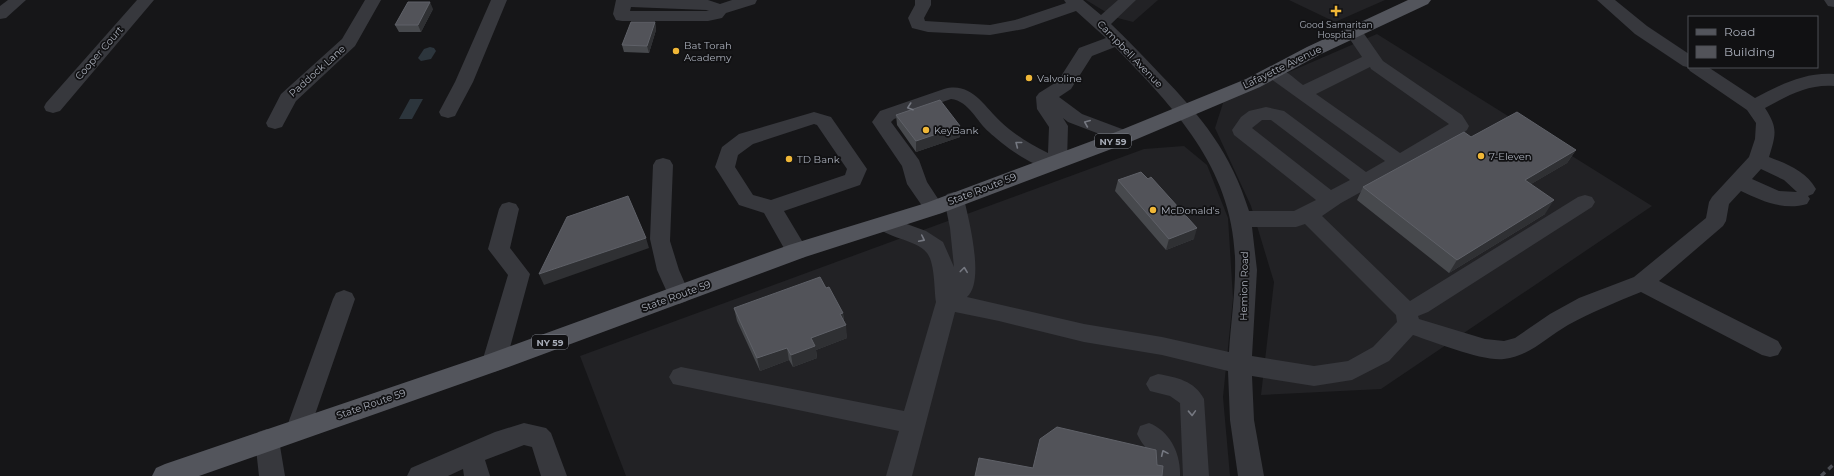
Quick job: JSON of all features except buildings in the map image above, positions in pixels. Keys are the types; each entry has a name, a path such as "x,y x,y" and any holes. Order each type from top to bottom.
{"main road":[{"name":"Lafayette Avenue","path":"1185,110 1253,83 1354,32 1422,0"},
{"name":"State Route 59","path":"166,476 494,362 797,251 886,224 944,204 1123,138 1164,122 1185,110"}],"street":[{"path":"0,14 18,0"},
{"name":"Cooper Court","path":"52,107 146,0"},
{"name":"Paddock Lane","path":"275,123 288,98 349,42 373,0"},
{"path":"448,112 464,82 499,0"},
{"path":"923,0 923,5 916,18 918,24 928,27 990,30 1018,25 1045,17 1075,2"},
{"path":"1102,23 1128,0"},
{"path":"1605,0 1642,30 1688,61"},
{"path":"624,1 621,14 626,16 708,16 743,2"},
{"name":"Campbell Avenue","path":"1075,2 1102,23 1185,110"},
{"path":"1241,219 1296,219 1308,214 1330,200 1446,136 1460,126 1455,119 1377,66 1354,32"},
{"path":"1045,97 1065,85 1085,52 1117,40"},
{"path":"1302,93 1372,59"},
{"path":"1308,214 1407,318 1484,348 1504,350 1522,345 1558,320 1587,304 1642,283 1716,221 1719,202 1758,160 1765,139 1765,123 1754,106 1697,68"},
{"path":"1273,72 1399,162"},
{"path":"1754,106 1810,80 1834,80"},
{"path":"947,302 962,289 965,263 960,228 944,204 917,184 912,165 881,122 887,115 950,93 960,94 971,100 995,127 1024,150 1055,162 1059,126 1046,109 1045,97"},
{"path":"1045,97 1058,104 1075,118 1123,138"},
{"name":"Hemion Road","path":"1185,110 1200,131 1219,163 1232,191 1241,219 1246,256 1246,271 1240,364 1240,411 1246,455 1251,476"},
{"path":"1330,200 1241,130 1246,122 1258,115 1269,112 1277,115 1365,181"},
{"path":"771,208 853,180 857,169 824,121 814,118 746,139 729,152 725,166 746,200 771,208 797,251"},
{"path":"1739,181 1777,199 1791,201 1803,194 1801,182 1791,174 1758,160"},
{"path":"663,165 661,242 668,270 678,295"},
{"path":"947,302 999,312 1084,333 1162,346 1240,364 1314,376 1352,370 1381,354 1395,338 1407,318 1420,306 1585,202"},
{"path":"494,362 519,274 500,248 509,209"},
{"path":"886,224 919,237 936,248 944,270 944,285 947,302 899,476"},
{"path":"1642,283 1770,348"},
{"path":"298,429 344,299"},
{"path":"681,377 913,423"},
{"path":"1158,384 1172,386 1185,392 1192,400 1196,476"},
{"path":"420,476 474,465 504,440 524,434 537,436 542,441 554,476"},
{"path":"1149,434 1161,446 1168,462 1167,476"},
{"path":"267,440 272,476"}],"shaded area":[{"path":"1086,0 1158,0 1133,22 1114,17"},
{"name":"Good Samaritan Hospital","path":"1289,0 1385,0 1335,22"},
{"path":"1377,34 1652,206 1381,389 1261,395 1274,282 1251,206 1215,128 1224,100"},
{"path":"430,47 434,48 436,51 431,59 421,61 418,58 424,49"},
{"path":"410,99 423,99 412,119 399,119"},
{"path":"1184,146 1207,165 1228,218 1233,298 1223,397 1230,476 626,476 580,356 1144,149"}],"railway":[{"path":"1821,476 1834,464"}],"place":[{"name":"Good Samaritan Hospital","path":"1336,11"},
{"name":"Bat Torah Academy","path":"676,51"},
{"name":"Valvoline","path":"1029,78"},
{"name":"KeyBank","path":"926,130"},
{"name":"7-Eleven","path":"1481,156"},
{"name":"TD Bank","path":"789,159"},
{"name":"McDonald's","path":"1153,210"}]}
